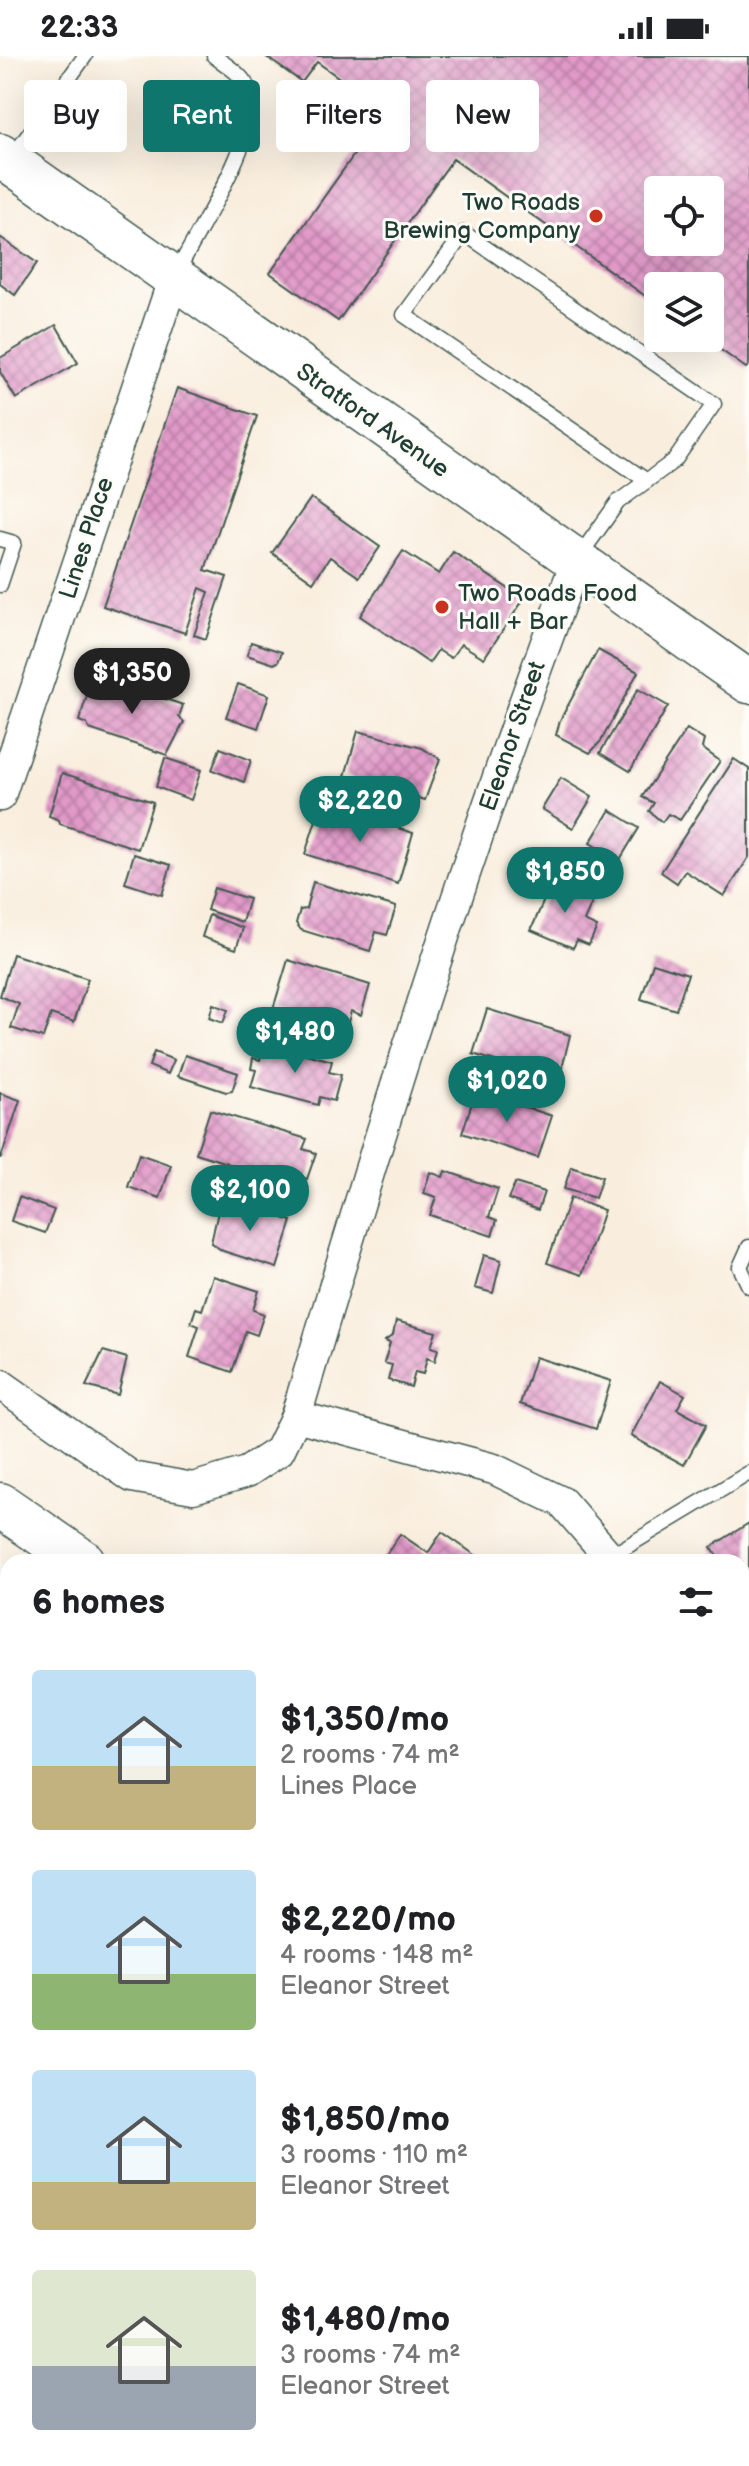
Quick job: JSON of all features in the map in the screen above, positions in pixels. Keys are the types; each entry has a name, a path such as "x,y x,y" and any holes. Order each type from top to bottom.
{"highway":[{"path":"0,1505 71,1554"}],"main road":[{"name":"Stratford Avenue","path":"4,159 749,682"}],"street":[{"name":"Lines Place","path":"0,796 173,280"},
{"name":"Eleanor Street","path":"296,1416 395,1079 525,693 576,562"},
{"path":"0,1384 132,1477 193,1488 247,1472 279,1451 296,1416 494,1469 562,1502 609,1554"}],"lane":[{"path":"4,159 85,56"},
{"path":"173,280 239,156 253,113 248,88 242,77 214,56"},
{"path":"576,562 618,502 647,481 675,460 714,404 464,233 404,315 647,481"},
{"path":"0,539 14,543 0,585"},
{"path":"749,1247 740,1267 749,1286"},
{"path":"621,1554 749,1473"}],"building":[{"name":"Two Roads Brewing Company","path":"265,56 749,56 749,365 746,368 724,352 724,272 644,272 644,295 453,159 338,321 270,273 356,152 410,152 410,80 342,80 317,62 304,80 299,80"},
{"path":"0,237 37,263 15,295 0,284"},
{"path":"56,325 78,363 16,399 0,372 0,358"},
{"path":"177,388 257,416 205,570 227,577 206,639 194,635 209,592 200,588 185,633 103,606"},
{"path":"311,498 380,547 359,577 330,557 313,582 272,553"},
{"name":"Two Roads Food Hall + Bar","path":"403,551 439,574 453,552 524,599 484,658 461,644 451,658 438,650 429,663 360,616"},
{"path":"251,642 282,652 278,662 274,664 247,655"},
{"path":"598,650 638,672 601,741 590,753 556,735 560,720"},
{"path":"106,679 183,705 179,717 184,722 167,755 89,729 87,724 79,721 92,680"},
{"path":"238,684 269,695 258,728 226,717"},
{"path":"638,689 668,706 630,771 600,753"},
{"path":"687,729 704,740 702,748 720,761 680,820 668,814 662,822 649,811 654,803 642,797"},
{"path":"358,731 422,748 440,759 425,800 345,776"},
{"path":"220,748 251,760 244,782 212,770"},
{"path":"165,758 201,770 191,800 156,787"},
{"path":"734,759 749,769 749,857 724,896 685,871 677,883 661,872"},
{"path":"62,773 153,802 138,849 60,824 59,820 49,816"},
{"path":"561,778 592,797 573,828 542,809"},
{"path":"331,807 413,833 398,884 305,854 319,811 328,814"},
{"path":"610,810 639,828 619,861 590,843"},
{"path":"134,854 171,865 162,895 125,883"},
{"path":"553,879 595,896 584,921 597,927 589,945 577,940 573,948 531,930"},
{"path":"313,882 396,907 387,935 376,932 370,951 301,930 296,923 300,910 306,909"},
{"path":"214,888 249,899 242,922 207,910"},
{"path":"209,915 243,928 236,949 202,937"},
{"path":"13,954 88,979 74,1022 51,1014 43,1038 11,1028 19,1004 0,996"},
{"path":"288,960 370,985 361,1015 351,1011 346,1030 273,1009"},
{"path":"653,963 688,974 676,1010 641,999"},
{"path":"213,1004 228,1010 223,1023 209,1018"},
{"path":"487,1009 570,1035 559,1081 473,1054"},
{"path":"265,1043 332,1061 329,1072 341,1075 334,1101 320,1097 318,1105 251,1087 256,1070 251,1069 253,1058 260,1060"},
{"path":"154,1052 174,1060 168,1074 149,1066"},
{"path":"185,1055 238,1073 232,1091 226,1092 178,1076"},
{"path":"476,1091 552,1116 538,1158 462,1133"},
{"path":"0,1093 20,1100 1,1158 0,1158"},
{"path":"210,1110 307,1139 303,1149 316,1153 307,1179 295,1175 292,1184 196,1153"},
{"path":"139,1154 171,1165 160,1198 128,1187"},
{"path":"571,1167 602,1177 595,1198 564,1189"},
{"path":"445,1171 498,1189 489,1217 497,1220 492,1236 430,1215 436,1197 424,1193 430,1172 443,1177"},
{"path":"515,1183 544,1192 538,1210 508,1199"},
{"path":"19,1197 54,1210 45,1233 11,1221"},
{"path":"221,1198 292,1221 277,1268 223,1251 211,1243"},
{"path":"570,1198 604,1210 582,1275 547,1263"},
{"path":"484,1255 501,1260 493,1293 475,1288"},
{"path":"213,1276 259,1291 253,1310 264,1314 257,1335 246,1331 232,1372 189,1357 199,1326 191,1323 196,1308 202,1310"},
{"path":"396,1321 436,1332 431,1347 438,1349 435,1361 427,1358 423,1374 415,1372 411,1387 388,1380 392,1365 384,1363 390,1343 385,1341 393,1335"},
{"path":"103,1351 127,1358 118,1395 86,1386"},
{"path":"535,1357 611,1381 596,1429 520,1404"},
{"path":"660,1381 685,1395 677,1409 706,1425 684,1465 631,1436"},
{"path":"749,1523 749,1554 716,1554 711,1547"},
{"path":"442,1532 474,1554 386,1554 400,1534 428,1553"}],"place":[{"name":"Two Roads Brewing Company","path":"596,216"},
{"name":"Two Roads Food Hall + Bar","path":"442,607"}]}
